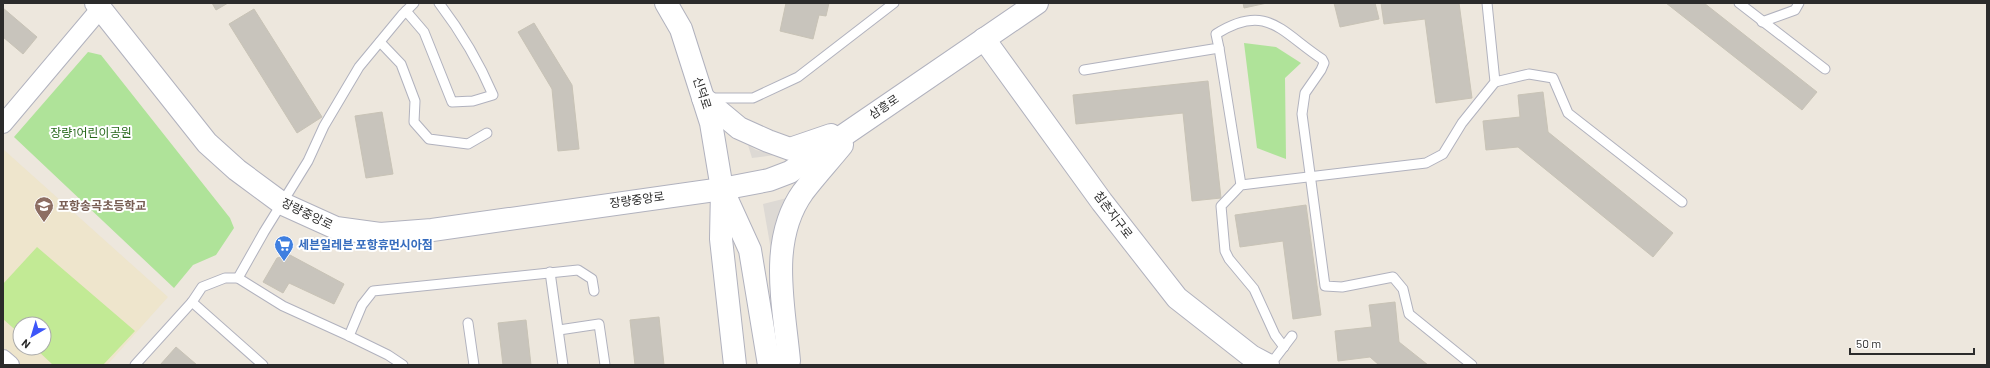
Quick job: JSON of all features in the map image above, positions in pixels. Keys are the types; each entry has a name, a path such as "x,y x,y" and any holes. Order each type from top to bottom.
{"main road":[{"name":"신덕로","path":"666,3 680,29 711,123 722,188"},
{"name":"삼흥로","path":"722,188 769,180 790,172 1037,3"},
{"name":"장량중앙로","path":"98,6 207,143 237,170 283,204 336,228 380,234 432,230 722,188"},
{"name":"침촌지구로","path":"984,39 1102,202 1177,298 1251,356 1269,365"},
{"path":"703,98 739,128 790,149 858,125"},
{"path":"787,365 789,361 780,271 782,244 786,228 802,193 858,125"},
{"path":"722,188 721,239 735,365"},
{"path":"722,188 750,250 769,365"}],"street":[{"path":"3,124 98,6"},
{"path":"3,359 10,365"}],"lane":[{"path":"238,278 264,232 283,204 308,161 324,126 359,67 414,3"},
{"path":"406,11 424,32 452,102 473,101 494,95 480,65 456,25 439,3"},
{"path":"703,98 753,98 798,77 894,3"},
{"path":"1487,3 1495,82"},
{"path":"1739,3 1825,70"},
{"path":"1762,22 1796,10 1799,3"},
{"path":"1241,185 1216,34 1231,25 1259,19 1274,24 1322,59 1324,63 1305,94 1302,114 1325,286 1342,287 1393,277 1403,289 1409,314 1472,365"},
{"path":"380,42 401,64 415,101 414,122 429,139 468,144 487,133"},
{"path":"1084,70 1219,48"},
{"path":"1284,347 1275,335 1254,289 1229,259 1225,251 1221,206 1241,185 1311,175 1426,163 1443,154 1462,123 1495,82 1529,74 1553,78 1568,112 1682,202"},
{"path":"349,336 362,305 372,291 578,270 592,279 594,291"},
{"path":"550,272 563,365"},
{"path":"135,365 192,302 202,287 225,278 238,278 283,306 388,355 403,365"},
{"path":"192,302 263,365"},
{"path":"468,323 474,365"},
{"path":"559,330 600,324 605,365"},
{"path":"1269,365 1292,336"}],"shaded area":[{"path":"748,145 756,150 775,155 752,158"},
{"name":"포항송곡초등학교","path":"3,149 168,297 107,365 3,365"},
{"path":"795,196 772,256 763,204"}],"green space":[{"path":"1244,43 1276,47 1301,63 1285,78 1286,159 1257,148"},
{"name":"장량1어린이공원","path":"88,52 101,55 230,218 234,228 216,255 193,265 174,288 14,137"},
{"path":"37,247 135,331 103,365 53,365 43,356 52,356 52,316 12,316 12,327 3,319 3,284"}],"building":[{"path":"212,3 228,3 216,10"},
{"path":"786,3 829,3 826,16 819,15 813,39 780,31"},
{"path":"1243,3 1267,3 1244,8"},
{"path":"1334,3 1375,3 1379,19 1340,27"},
{"path":"1381,3 1459,3 1472,98 1436,103 1425,19 1384,24"},
{"path":"1666,3 1704,3 1817,92 1802,110"},
{"path":"3,8 37,37 23,54 3,37"},
{"path":"254,9 322,117 297,133 229,24"},
{"path":"534,23 572,85 579,149 558,151 552,89 518,32"},
{"path":"1208,81 1221,198 1192,201 1183,113 1076,124 1073,95"},
{"path":"1543,92 1548,132 1673,233 1653,257 1518,147 1486,150 1483,121 1520,117 1518,95"},
{"path":"382,112 393,174 366,178 355,116"},
{"path":"1306,205 1321,315 1293,319 1283,241 1240,247 1235,215"},
{"path":"290,255 344,284 334,304 289,283 283,293 263,282 277,258"},
{"path":"1395,302 1399,342 1428,365 1379,365 1370,357 1338,361 1335,331 1372,327 1369,305"},
{"path":"659,317 664,365 635,365 630,320"},
{"path":"526,320 531,365 503,365 498,323"},
{"path":"176,347 197,365 160,365"}],"place":[{"name":"포항송곡초등학교","path":"44,223"},
{"name":"세븐일레븐 포항휴먼시아점","path":"284,262"}]}
